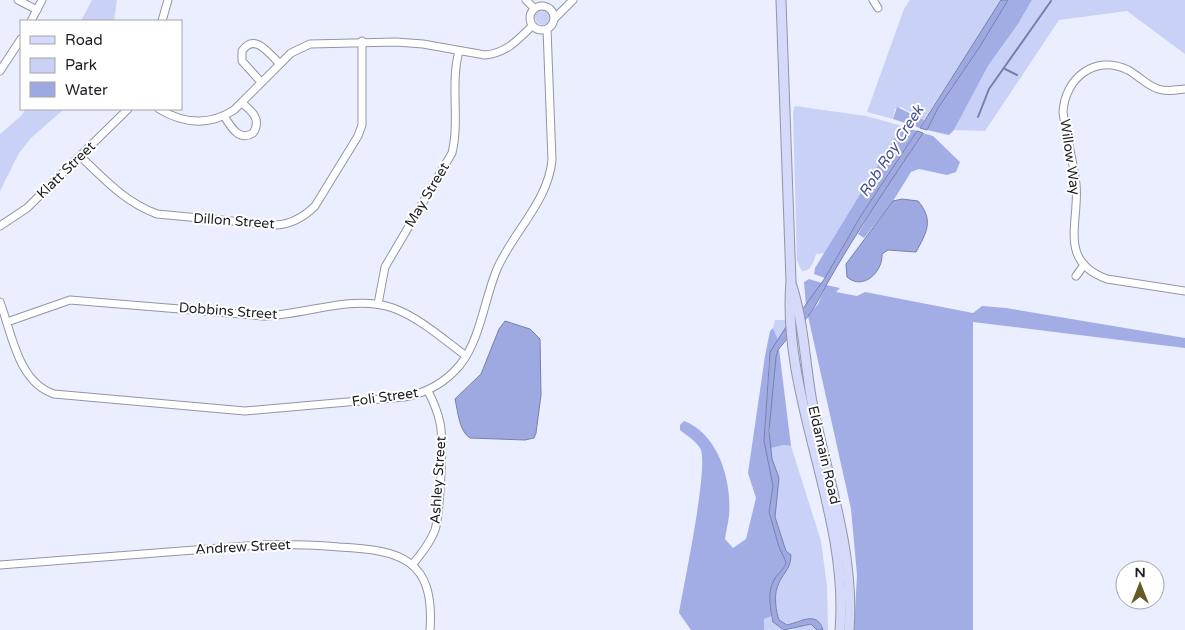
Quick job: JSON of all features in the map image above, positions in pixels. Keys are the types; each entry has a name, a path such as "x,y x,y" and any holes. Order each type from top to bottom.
{"main road":[{"name":"Eldamain Road","path":"781,0 791,281 788,306 797,365 840,570 842,609 840,630"},
{"name":"Eldamain Road","path":"791,281 798,305 812,402 845,545 850,578 849,630"}],"street":[{"path":"18,0 37,10"},
{"path":"32,20 42,0"},
{"path":"162,20 168,0"},
{"path":"526,0 534,8"},
{"path":"532,26 541,30 547,29 573,0"},
{"path":"873,0 878,8"},
{"path":"532,26 530,15 534,8 547,3 555,18"},
{"path":"161,110 187,121 212,120 224,116 242,103 291,53 307,44 362,41 418,44 485,56 502,52 532,26"},
{"name":"Foli Street","path":"0,302 26,374 37,386 54,394 245,411 403,397 428,391 450,376 466,356 497,270 549,180 552,154 547,29"},
{"path":"0,71 20,41"},
{"name":"Dillon Street","path":"80,156 118,193 143,209 158,214 276,225 293,222 306,215 315,206 358,136 363,115 362,41"},
{"path":"261,82 242,61 242,51 245,46 255,43 261,45 280,64"},
{"name":"May Street","path":"378,304 384,267 452,153 454,84 459,51"},
{"name":"Willow Way","path":"1084,265 1077,253 1073,238 1076,191 1063,112 1067,90 1081,74 1104,66 1128,70 1158,89 1185,89"},
{"path":"224,116 236,133 245,136 253,133 257,120 242,103"},
{"name":"Klatt Street","path":"0,226 27,208 127,110"},
{"path":"1076,276 1084,265 1095,274 1107,279 1185,291"},
{"name":"Dobbins Street","path":"7,322 70,300 264,316 295,314 349,305 378,304 406,314 466,356"},
{"name":"Ashley Street","path":"412,565 429,543 435,528 437,515 442,436 440,422 428,391"},
{"name":"Andrew Street","path":"0,565 250,546 297,545 385,551 412,565"},
{"path":"412,565 420,574 429,596 430,630"}],"green space":[{"path":"92,0 117,0 114,20 82,20"},
{"path":"910,0 1001,0 924,120 901,107 895,109 893,119 867,112 904,9"},
{"path":"1032,0 1185,0 1185,54 1127,11 1059,20 985,131 954,130 988,66 1018,24"},
{"path":"543,9 549,11 551,17 549,23 543,25 537,23 535,17 537,11"},
{"path":"795,106 866,116 902,126 826,253 816,254 812,266 805,271 802,271 797,261 793,112"},
{"path":"25,110 63,110 31,138 19,153 0,191 0,134"},
{"path":"775,320 785,320 786,327 778,340 773,328"},
{"path":"784,445 791,446 821,541 827,586 828,630 823,630 820,623 800,620 788,625 779,620 776,592 778,583 789,565 791,555 784,547 776,521 772,489 771,448"},
{"path":"772,616 773,622 784,630 764,630 764,619"},
{"path":"803,624 811,624 817,630 791,630"}],"shaded area":[{"path":"1008,0 1032,0 1018,24 988,66 954,130 949,135 927,130 938,108 979,48"},
{"path":"897,107 924,120 920,128 893,119"},
{"path":"902,126 917,131 860,217 825,278 814,274 815,268"},
{"path":"923,133 933,136 960,162 956,172 947,175 919,169 911,172 893,201 864,238 858,234 874,206"},
{"path":"809,279 822,283 806,306 804,282"},
{"path":"826,285 840,288 836,292 857,296 865,292 973,313 982,306 1006,308 1185,338 1185,348 973,322 973,630 854,630 857,575 851,509 808,316 818,304"},
{"path":"773,328 778,340 769,360 764,441 773,486 769,512 779,547 786,562 770,597 772,616 764,619 764,630 691,630 679,613 699,500 702,458 700,448 680,430 680,425 684,421 696,427 706,437 721,461 728,489 729,503 725,539 733,548 746,539 756,498 748,473 765,356 770,331"},
{"path":"779,349 791,446 784,445 771,448 771,397 774,367"}],"water":[{"path":"1001,0 1008,0 979,48 938,108 927,130 920,128"},
{"path":"917,131 923,133 862,225 804,321 802,310 825,278 860,217"},
{"path":"902,199 918,201 926,214 926,232 916,252 888,250 882,254 879,267 871,278 859,282 853,281 847,277 846,264 893,201"},
{"path":"505,321 530,329 540,339 541,395 536,433 534,438 525,440 470,438 461,426 455,399 481,374 499,329"},
{"path":"786,327 787,339 778,350 776,357 769,431 772,459 779,478 775,517 786,551 791,555 788,568 777,588 776,608 779,620 787,625 813,619 817,620 823,630 817,630 811,624 784,630 773,622 771,607 771,586 786,562 779,547 769,512 773,486 764,441 770,352"}],"waterway":[{"path":"978,117 989,89 1051,1"},
{"path":"1005,69 1017,75"}],"water label":[{"name":"Rob Roy Creek","path":"891,151"}]}
